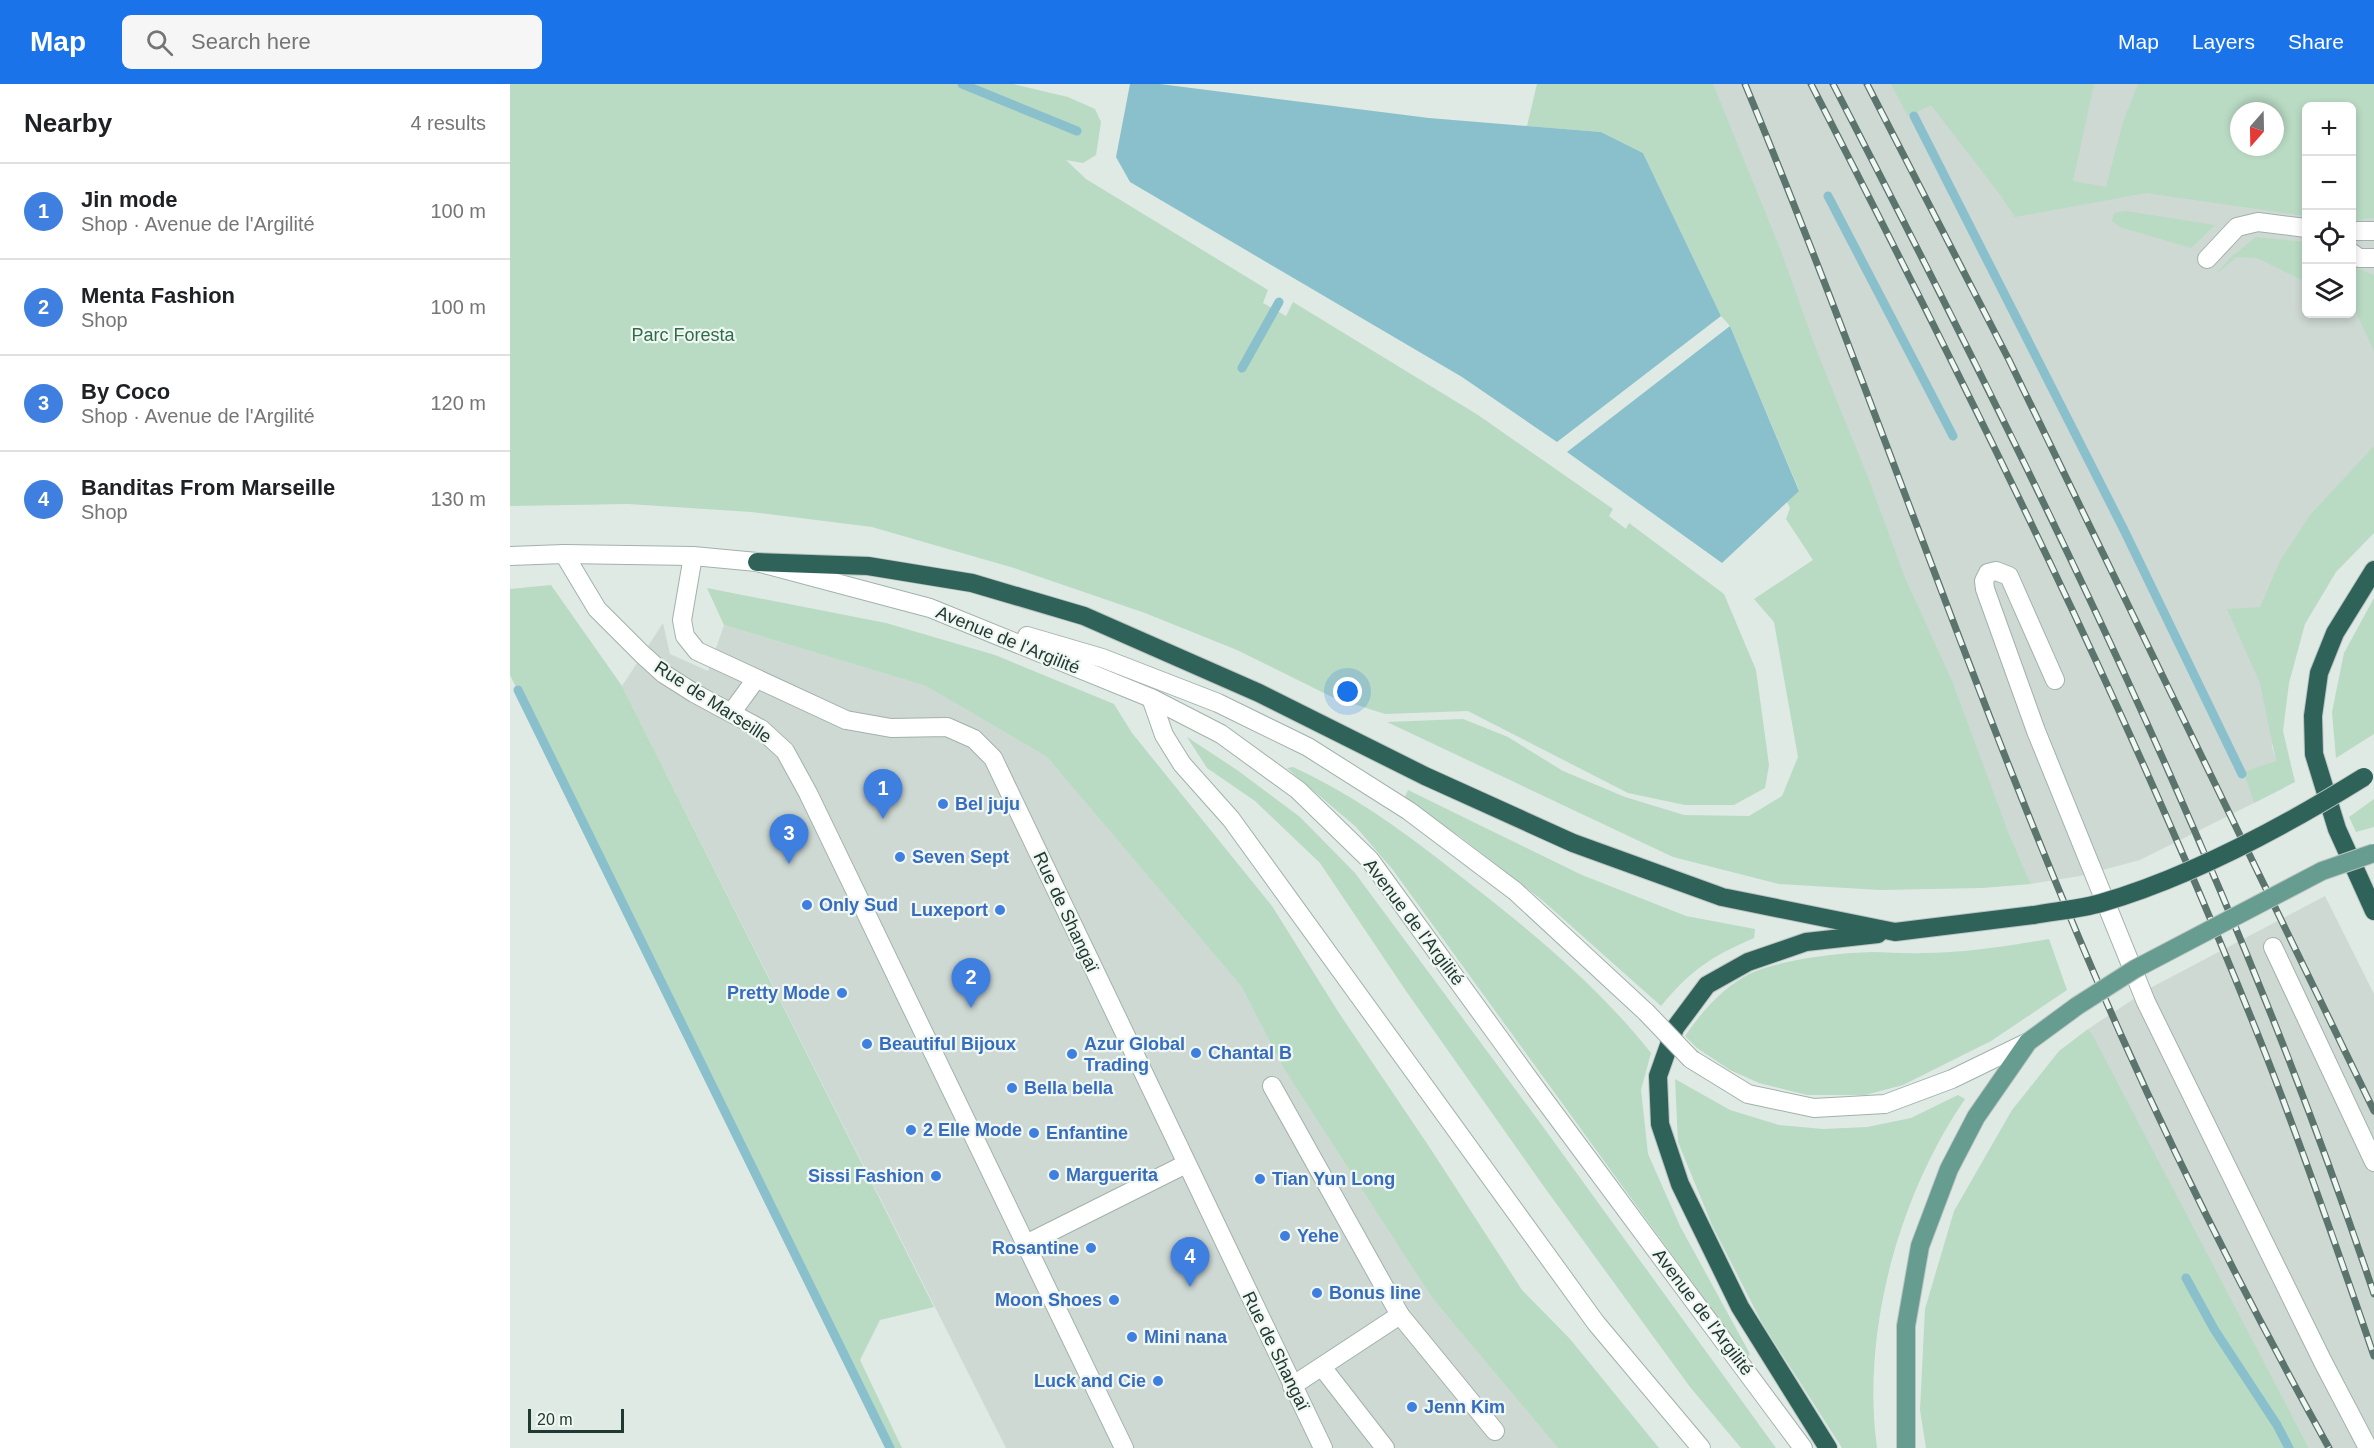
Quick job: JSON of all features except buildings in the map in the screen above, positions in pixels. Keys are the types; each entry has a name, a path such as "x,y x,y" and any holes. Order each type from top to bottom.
{"highway":[{"path":"757,562 868,566 972,583 1084,616 1259,693 1425,776 1573,843 1722,897 1895,932"},
{"path":"2374,570 2335,633 2319,673 2313,716 2314,754 2337,829 2374,911"},
{"path":"1828,1448 1740,1307 1680,1184 1660,1124 1658,1076 1675,1028 1707,986 1748,962 1806,942 2034,915 2100,903 2153,885 2253,840 2369,773"}],"main road":[{"path":"1906,1448 1906,1326 1920,1246 1949,1169 1976,1117 2028,1042 2077,1006 2135,969 2322,871 2374,853"}],"street":[{"path":"2207,259 2237,227 2258,222 2302,227"},
{"path":"2356,231 2374,231"},
{"path":"2356,256 2374,258"},
{"name":"Avenue de l'Argilité","path":"510,556 564,554 693,556 757,562 930,608 1151,698 1221,734 1298,790 1370,860 1537,1090 1803,1448"},
{"name":"Rue de Marseille","path":"564,554 597,609 664,674 760,729 785,751 813,803 1124,1448"},
{"name":"Rue de Shangaï","path":"693,556 682,620 684,636 697,651 846,720 891,728 947,727 974,739 993,758 1323,1448"},
{"path":"2055,680 2009,576 1996,571 1988,573 1984,581 1985,589 2036,731 2146,1002 2323,1362 2368,1448"},
{"path":"930,608 1102,658 1218,703 1308,747 1409,811 1515,891 1646,1012 1691,1059 1748,1094 1814,1108 1885,1104 1952,1079 2028,1042"},
{"path":"732,712 756,680"},
{"path":"1151,698 1164,735 1182,764 1230,819 1596,1323 1701,1448"},
{"path":"2273,947 2374,1162"},
{"path":"1272,1086 1400,1315 1496,1431"},
{"path":"1026,1244 1186,1164"},
{"path":"1292,1386 1400,1315"},
{"path":"1322,1367 1383,1447"}],"shaded area":[{"path":"1624,84 2374,84 2374,468 2321,526 2272,747 2284,788 2140,860 2080,876 2031,884 2007,829"},
{"path":"663,623 670,654 708,671 724,625 926,686 1047,757 1241,986 1284,1069 1432,1298 1558,1448 1006,1448 622,686"},
{"path":"2325,896 2374,994 2374,1448 2309,1448 2088,1029 2152,987"}],"green space":[{"name":"Parc Foresta","path":"510,84 1013,84 1068,97 1095,109 1101,122 1096,155 1083,163 1066,160 1086,179 1268,290 1263,303 1286,316 1293,302 1478,415 1613,509 1609,516 1626,529 1629,523 1724,594 1756,670 1769,765 1765,788 1734,805 1685,805 1628,793 1468,711 1385,714 1332,697 1237,650 1145,613 1014,568 872,527 751,512 628,504 510,506"},
{"path":"1537,84 1713,84 1781,251 1816,349 1871,485 1905,578 1952,681 2007,829 2031,884 1982,888 1880,890 1779,884 1673,857 1387,722 1463,719 1508,737 1563,771 1625,797 1684,815 1749,816 1782,796 1798,757 1774,622 1754,599 1813,560 1786,519 1790,508 1787,502 1799,490 1730,326 1721,316 1643,153 1601,132 1527,126"},
{"path":"1891,84 2094,84 2073,181 2106,187 2123,122 2138,84 2374,84 2374,218 2356,220 2356,102 2302,102 2302,215 2146,193 2015,217 1931,105 1908,116"},
{"path":"2125,211 2215,225 2191,248 2120,227 2112,221 2114,213"},
{"path":"2256,237 2302,242 2302,280 2257,258 2237,257 2216,274 2231,257"},
{"path":"2356,268 2374,275 2374,351 2356,313"},
{"path":"2374,446 2374,533 2336,572 2305,624 2289,683 2283,731 2295,782 2254,803 2244,772 2276,761 2260,683 2227,609 2260,607 2281,559 2310,515"},
{"path":"551,585 622,686 934,1307 880,1320 860,1360 902,1448 890,1448 510,675 510,589"},
{"path":"707,588 886,623 995,655 1114,704 1132,733 1272,906 1339,1013 1522,1290 1570,1339 1659,1448 1558,1448 1432,1298 1284,1069 1241,986 1047,757 926,686 724,625"},
{"path":"2374,598 2374,734 2336,758 2332,712 2344,653"},
{"path":"1187,737 1237,770 1300,817 1355,873 1776,1448 1741,1448 1690,1387 1542,1184 1406,991 1320,863 1255,801 1207,768"},
{"path":"1293,767 1338,790 1382,818 1489,899 1563,960 1609,1005 1651,1053 1641,1090 1648,1154 1680,1226 1750,1354 1747,1358 1393,870 1356,827 1287,768"},
{"path":"1408,790 1582,875 1686,916 1755,929 1754,938 1713,958 1702,966 1661,1006 1542,900 1461,837 1404,799"},
{"path":"2374,799 2374,827 2356,832 2349,817"},
{"path":"2049,939 2067,990 1991,1041 1903,1085 1865,1095 1807,1095 1759,1083 1730,1070 1697,1048 1685,1036 1726,990 1742,978 1770,966 1841,954 1954,952"},
{"path":"2088,1029 2309,1448 1926,1448 1920,1410 1925,1309 1954,1211 2012,1110 2059,1051"},
{"path":"1675,1079 1730,1110 1779,1125 1823,1129 1867,1127 1911,1118 1958,1095 1965,1099 1921,1178 1890,1266 1880,1312 1875,1358 1873,1404 1877,1448 1842,1448 1762,1323 1712,1225 1678,1142"}],"water":[{"path":"1130,84 1160,84 1429,118 1601,132 1643,153 1721,316 1557,442 1462,377 1130,182 1116,157"},
{"path":"1730,326 1799,491 1722,563 1567,452"}],"waterway":[{"path":"962,84 1077,131"},
{"path":"1914,116 2124,530 2242,774"},
{"path":"1828,196 1953,436"},
{"path":"1242,368 1279,302"},
{"path":"518,690 890,1448"},
{"path":"2186,1278 2214,1329 2277,1425 2289,1448"}],"railway":[{"path":"1745,84 1839,322 1975,680 2070,917 2145,1088 2195,1192 2329,1448"},
{"path":"1811,84 1990,438 2158,797 2260,1040 2319,1198 2374,1356"},
{"path":"1833,84 1983,380 2127,679 2259,983 2319,1138 2374,1294"},
{"path":"1867,84 2009,360 2374,1111"}],"place":[{"name":"Bel juju","path":"943,804"},
{"name":"Jin mode","path":"883,819"},
{"name":"Seven Sept","path":"900,857"},
{"name":"By Coco","path":"789,864"},
{"name":"Only Sud","path":"807,905"},
{"name":"Luxeport","path":"1000,910"},
{"name":"Pretty Mode","path":"842,993"},
{"name":"Menta Fashion","path":"971,1008"},
{"name":"Beautiful Bijoux","path":"867,1044"},
{"name":"Chantal B","path":"1196,1053"},
{"name":"Azur Global Trading","path":"1072,1054"},
{"name":"Bella bella","path":"1012,1088"},
{"name":"2 Elle Mode","path":"911,1130"},
{"name":"Enfantine","path":"1034,1133"},
{"name":"Marguerita","path":"1054,1175"},
{"name":"Sissi Fashion","path":"936,1176"},
{"name":"Tian Yun Long","path":"1260,1179"},
{"name":"Yehe","path":"1285,1236"},
{"name":"Rosantine","path":"1091,1248"},
{"name":"Banditas From Marseille","path":"1190,1287"},
{"name":"Bonus line","path":"1317,1293"},
{"name":"Moon Shoes","path":"1114,1300"},
{"name":"Mini nana","path":"1132,1337"},
{"name":"Luck and Cie","path":"1158,1381"},
{"name":"Jenn Kim","path":"1412,1407"}]}
